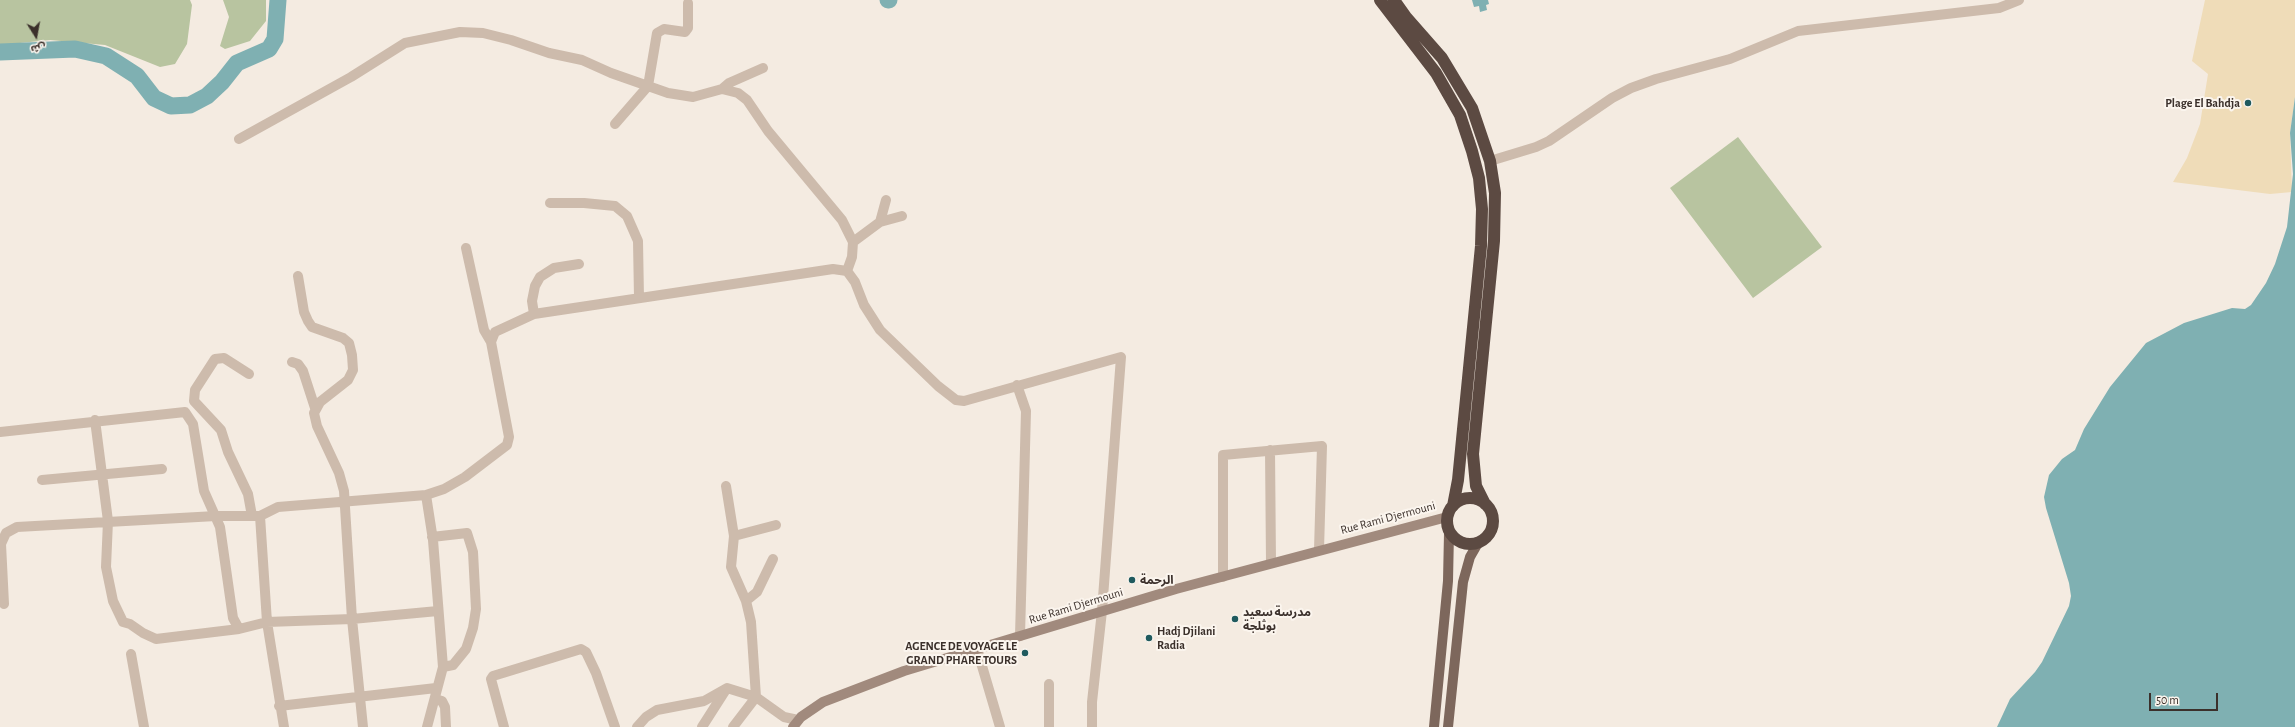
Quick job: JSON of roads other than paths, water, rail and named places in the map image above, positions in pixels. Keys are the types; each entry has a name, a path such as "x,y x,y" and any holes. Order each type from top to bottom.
{"highway":[{"path":"1380,0 1436,73 1460,115 1479,178 1482,209 1480,246 1458,480 1450,511 1450,533 1462,543 1478,543 1485,539 1493,525 1490,510 1478,500 1465,499 1450,511"},
{"path":"1394,0 1406,17 1442,58 1472,108 1490,161 1495,194 1494,242 1473,454 1476,486 1484,504"}],"main road":[{"name":"Rue Rami Djermouni","path":"796,723 823,702 904,671 1102,611 1319,550 1450,511"},
{"path":"1434,727 1448,581 1450,533"},
{"path":"1448,727 1463,582 1470,557 1478,543"}],"street":[{"path":"1490,161 1536,147 1631,88 1656,79 1730,59 1798,31 1999,8 2019,0"},
{"path":"615,124 648,86 657,33 664,29 685,32 688,28 688,3"},
{"path":"239,139 351,77 405,43 460,32 483,33 511,40 549,53 582,60 610,73 648,86 693,97 722,89 729,83 763,68"},
{"path":"722,89 738,93 746,100 768,131 842,220 852,242 852,257 847,271"},
{"path":"880,222 886,200"},
{"path":"550,203 584,203 615,206 627,216 638,241 638,298"},
{"path":"852,242 880,222 902,216"},
{"path":"4,604 1,544 6,533 17,527 216,516 256,516 278,507 344,503 426,494 444,490 465,477 507,445 509,437 492,342 484,330 466,248"},
{"path":"534,314 532,301 535,286 540,277 554,268 579,264"},
{"path":"492,342 495,332 534,314 833,269 847,271 855,282 864,305 880,330 938,386 956,400 964,401 1121,357 1102,611 1092,702 1092,727"},
{"path":"298,276 304,312 312,327 344,338 349,343 352,356 353,370 348,380 320,402 315,408"},
{"path":"0,432 95,420 185,412 194,401 195,390 215,359 224,358 249,374"},
{"path":"292,362 298,364 303,371 315,408 314,413 317,426 339,473 344,490 352,619 363,727"},
{"path":"1017,386 1026,411 1020,636"},
{"path":"194,401 221,430 228,452 248,494 256,516 267,622 284,727"},
{"path":"185,412 193,424 204,491 220,527 233,618 239,629"},
{"path":"95,420 108,521 106,568 113,601 123,622 130,624 143,633 156,639 239,629 267,622 352,619 438,611"},
{"path":"1223,576 1222,455 1322,446 1319,550"},
{"path":"1270,450 1271,563"},
{"path":"42,480 162,470"},
{"path":"726,486 734,536 732,567 734,576 746,601 751,622 756,697 733,727"},
{"path":"426,494 432,536 443,666 427,727"},
{"path":"734,536 776,525"},
{"path":"432,536 467,533 473,552 476,609 474,628 466,649 452,665 443,666"},
{"path":"746,601 757,592 774,559"},
{"path":"504,727 491,679 493,676 581,649 586,652 596,673 615,727"},
{"path":"977,649 995,717 1000,727"},
{"path":"131,654 144,727"},
{"path":"1049,684 1049,727"},
{"path":"280,706 360,698 436,688"},
{"path":"702,727 728,688"},
{"path":"637,727 646,717 657,710 704,701 728,688 756,697 784,717 796,723"},
{"path":"435,699 442,701 445,707 446,727"}],"water":[{"path":"1472,0 1488,0 1489,4 1486,5 1487,10 1480,12 1479,6 1474,7"},
{"path":"2295,97 2295,727 1997,727 2010,699 2035,672 2042,662 2069,606 2071,596 2069,583 2044,497 2049,475 2062,459 2075,450 2084,429 2110,387 2146,343 2184,323 2232,308 2245,309 2251,305 2266,283 2275,264 2287,227 2293,174 2290,133"}],"waterway":[{"path":"0,52 75,49 106,56 137,76 154,98 171,106 190,105 207,96 222,82 237,63 269,49 275,39 278,0"}],"place":[{"name":"Plage El Bahdja","path":"2248,103"},
{"name":"الرحمة","path":"1132,580"},
{"name":"مدرسة سعيد بوثلجة","path":"1235,619"},
{"name":"Hadj Djilani Radia","path":"1149,638"},
{"name":"AGENCE DE VOYAGE LE GRAND PHARE TOURS","path":"1025,653"}]}
